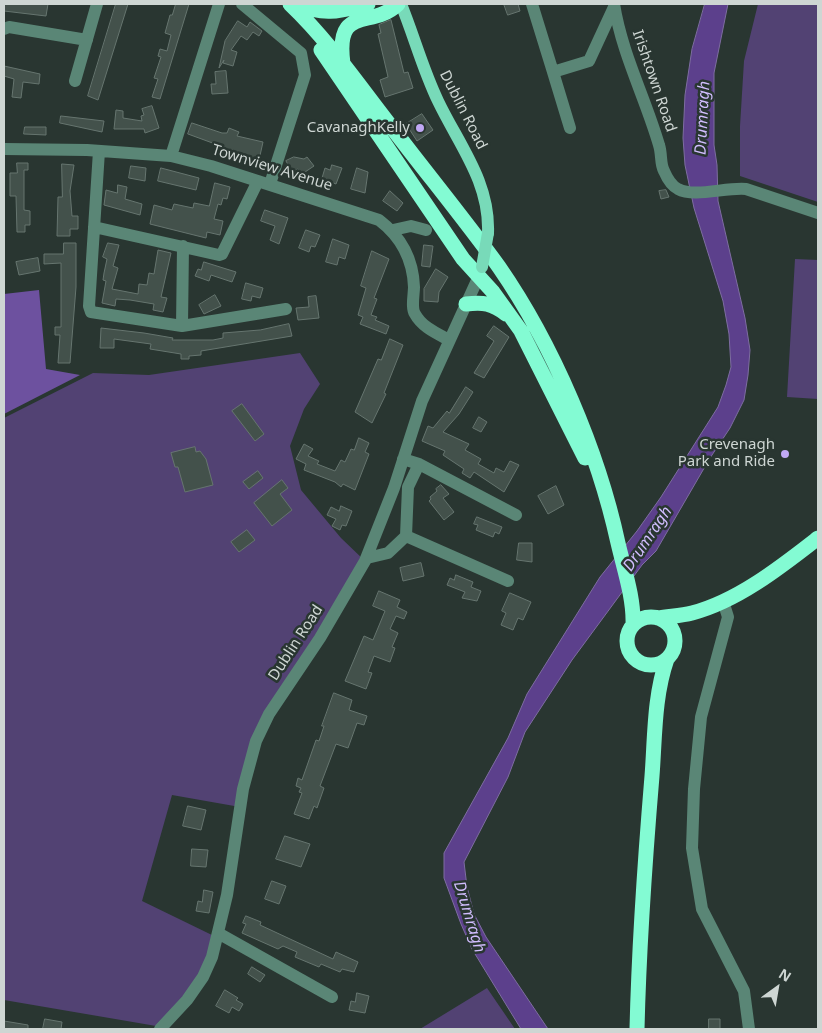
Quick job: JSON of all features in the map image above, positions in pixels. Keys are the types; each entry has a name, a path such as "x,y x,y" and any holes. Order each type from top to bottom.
{"highway":[{"path":"290,4 302,11 493,260 513,289 570,398 595,459 614,525 630,600 645,620 671,627 675,638 674,650 667,659 658,664 646,665"},
{"path":"302,11 308,8 338,12 368,4"},
{"path":"343,65 341,46 347,28 356,20 391,11 400,4"},
{"path":"302,11 316,43 334,70 463,259 481,272 521,332 608,504"},
{"path":"466,304 483,302 494,304 512,318"},
{"path":"659,690 652,672 646,665 633,657 628,648 628,632 645,620 693,613 723,600 782,567 818,538"},
{"path":"675,638 693,613"},
{"path":"637,1029 639,956 659,690 667,659"}],"main road":[{"name":"Dublin Road","path":"400,4 438,101 478,178 487,205 488,233 481,272"}],"street":[{"path":"75,81 97,4"},
{"path":"171,156 219,4"},
{"path":"94,227 183,246 214,255 222,254 264,183 304,75 301,53 242,4"},
{"path":"532,4 570,128"},
{"path":"553,72 589,61 614,5"},
{"name":"Irishtown Road","path":"614,5 625,54 659,146 663,170 677,189 688,193 733,188 760,193 818,213"},
{"path":"4,29 9,27 87,40"},
{"name":"Townview Avenue","path":"4,149 99,151 171,156 211,166 351,209 380,220 393,230 402,242 410,262 414,283 414,312 425,327 448,340"},
{"path":"99,151 89,306 91,312 182,326 286,309"},
{"path":"393,230 411,226 426,230"},
{"path":"182,326 183,246"},
{"name":"Dublin Road","path":"160,1029 182,1005 203,977 212,957 227,895 243,789 256,741 270,714 332,620 367,558 394,488 422,402 448,340 481,272"},
{"path":"403,459 419,464 516,515"},
{"path":"367,558 388,553 406,536 408,487 419,464"},
{"path":"406,536 508,582"},
{"path":"723,600 728,617 701,717 694,788 692,848 702,909 744,991 749,1029"},
{"path":"218,933 332,997"}],"shaded area":[{"path":"758,4 818,4 818,202 740,176 740,126 744,61"},
{"path":"795,259 818,260 818,399 787,397"},
{"path":"39,290 46,369 80,375 4,414 4,294"},
{"path":"300,353 320,384 304,409 290,446 301,490 341,538 365,561 269,714 240,807 172,795 142,901 214,936 212,957 162,1027 4,1000 4,418 93,373 149,375"},
{"path":"487,988 515,1029 420,1029"}],"water":[{"name":"Drumragh","path":"705,4 728,4 714,73 714,145 717,165 718,201 745,318 750,350 744,400 730,428 710,458 656,551 642,565 572,660 525,732 508,777 464,862 467,887 474,914 486,937 548,1029 521,1029 472,949 461,924 444,878 444,853 508,738 527,694 600,577 637,531 661,497 718,407 726,385 731,367 729,334 723,301 694,208 685,165 683,138 685,95 692,49"}],"building":[{"path":"4,4 48,4 46,16 4,11"},
{"path":"116,4 128,4 98,100 88,96"},
{"path":"176,4 189,4 160,99 152,97 158,79 154,78 161,57 158,56 160,49 167,51 171,35 165,33 170,15 172,15"},
{"path":"504,4 518,4 520,11 508,15"},
{"path":"391,20 404,73 408,72 413,88 385,97 380,80 388,77 378,34 381,33 379,25"},
{"path":"238,21 247,27 250,22 262,31 259,36 253,32 247,40 241,36 231,50 237,52 233,66 223,63 224,60 219,68 225,41"},
{"path":"4,66 40,74 39,84 23,82 21,98 12,97 14,79 4,76"},
{"path":"226,71 228,93 212,94 211,84 216,84 215,72"},
{"path":"152,106 159,128 145,133 144,129 114,129 116,110 123,111 123,118 142,121 141,116 144,115 142,109"},
{"name":"CavanaghKelly","path":"422,114 433,130 417,141 406,124"},
{"path":"61,116 104,121 102,132 60,123"},
{"path":"192,123 222,133 227,133 229,128 239,132 237,136 263,142 259,160 236,154 237,152 188,134"},
{"path":"25,127 46,127 46,135 24,134"},
{"path":"294,157 304,159 307,157 314,166 302,174 298,169 292,172 286,161"},
{"path":"17,163 28,163 28,170 24,170 24,210 30,211 30,225 25,225 25,232 17,232 16,196 10,196 10,173 17,173"},
{"path":"62,164 74,165 70,191 72,216 78,216 78,229 70,229 70,236 57,236 58,197 62,197"},
{"path":"332,165 342,168 336,184 322,178 325,168 330,170"},
{"path":"131,166 146,168 145,181 129,178"},
{"path":"161,168 199,178 196,190 158,181"},
{"path":"357,168 368,172 365,193 351,189"},
{"path":"215,183 230,187 227,199 223,198 221,205 218,204 214,219 223,221 220,235 207,232 206,238 150,224 154,205 172,210 174,204 193,208 194,203 209,206"},
{"path":"118,185 127,187 125,199 142,204 140,215 104,205 106,190 117,193"},
{"path":"666,190 669,197 661,199 659,191"},
{"path":"390,191 403,203 397,211 383,201"},
{"path":"265,210 288,218 279,244 270,240 275,226 261,221"},
{"path":"306,230 320,235 315,247 311,246 309,252 299,248"},
{"path":"333,239 349,245 345,259 339,257 337,265 326,262"},
{"path":"64,243 76,243 76,287 70,363 58,363 60,335 55,335 55,327 61,327 61,263 44,264 44,254 63,254"},
{"path":"108,243 119,245 113,266 118,268 112,289 138,294 139,284 147,285 149,273 154,274 158,250 171,253 161,297 167,298 163,312 153,310 154,304 130,300 116,299 115,306 102,303 106,281 103,280 107,259 103,257"},
{"path":"424,245 433,246 430,267 422,266"},
{"path":"372,251 389,259 374,298 377,299 371,315 377,317 375,320 389,326 386,334 360,324 363,317 358,315 366,288 361,286"},
{"path":"38,258 40,271 19,275 16,262"},
{"path":"204,262 236,272 232,282 211,275 209,281 195,276 198,269 201,270"},
{"path":"436,269 448,277 439,292 438,302 424,301 424,289"},
{"path":"246,283 263,288 260,298 252,296 251,301 242,299"},
{"path":"215,295 221,306 204,314 199,305"},
{"path":"316,296 319,318 298,320 296,308 309,307 308,297"},
{"path":"289,324 292,336 201,351 201,355 189,356 189,359 181,359 181,354 150,349 151,344 114,339 114,348 100,348 101,328 173,338 172,340 213,340 223,338 223,333 260,330"},
{"path":"494,326 509,337 484,378 474,373 494,341 487,336"},
{"path":"390,339 403,345 384,393 386,394 372,423 355,412 378,359 381,360"},
{"path":"466,387 473,392 459,414 443,432 469,444 465,450 481,459 478,464 494,473 496,468 504,472 510,461 519,465 504,492 474,472 470,478 462,473 464,469 443,455 445,451 422,441 428,426 433,428 447,411 449,413"},
{"path":"242,404 264,434 255,441 232,411"},
{"path":"479,417 487,422 481,432 473,428"},
{"path":"359,438 369,443 365,452 369,454 355,490 343,484 341,487 335,482 304,470 306,464 296,459 304,444 313,449 308,456 319,461 317,464 335,471 341,460 345,462 351,449 354,450"},
{"path":"195,447 196,452 200,451 206,459 213,485 185,492 178,467 175,467 171,453"},
{"path":"258,471 263,478 249,489 243,482"},
{"path":"282,480 288,488 280,494 292,510 272,526 254,503"},
{"path":"441,485 449,494 443,498 454,512 444,520 429,501 430,497 437,491 436,489"},
{"path":"556,486 564,505 548,514 538,496"},
{"path":"341,506 352,511 346,526 342,525 340,530 332,526 336,519 327,515 331,507 339,511"},
{"path":"477,517 502,527 499,534 495,532 493,537 476,530 478,525 474,524"},
{"path":"247,530 255,540 239,552 231,542"},
{"path":"519,543 532,543 532,562 517,560"},
{"path":"421,563 424,576 403,581 400,568"},
{"path":"456,575 473,582 471,587 481,591 477,601 462,598 465,592 447,585 450,578 454,580"},
{"path":"379,591 400,600 397,607 407,612 404,619 396,616 390,629 398,633 392,647 395,648 390,662 374,656 368,672 372,673 366,689 345,681 364,636 373,640 385,611 373,606"},
{"path":"510,593 531,602 523,620 518,618 513,630 501,625 506,613 502,611"},
{"path":"334,693 352,700 349,710 367,716 364,725 357,723 348,748 336,744 320,786 324,788 317,808 314,806 309,819 294,814 302,793 299,792 301,788 296,786 298,778 302,780 316,740 319,741 324,726 322,726"},
{"path":"188,806 206,810 201,830 183,826"},
{"path":"285,836 310,844 301,867 276,859"},
{"path":"192,849 208,850 206,867 191,866"},
{"path":"272,881 286,886 279,904 265,899"},
{"path":"204,890 213,892 209,913 196,911 198,901 202,902"},
{"path":"246,916 261,922 260,925 333,959 336,952 358,962 354,972 342,969 340,972 321,964 319,967 295,957 297,952 283,946 278,949 242,933 246,924 243,923"},
{"path":"252,967 265,975 260,982 248,974"},
{"path":"225,990 238,998 236,1000 243,1004 239,1011 232,1007 229,1013 216,1006"},
{"path":"357,993 369,996 365,1013 349,1010 351,1001 355,1002"},
{"path":"45,1019 62,1022 61,1029 43,1029"},
{"path":"709,1019 720,1019 720,1029 709,1029"},
{"path":"4,1021 28,1025 28,1029 4,1029"}],"place":[{"name":"CavanaghKelly","path":"420,128"},
{"name":"Crevenagh Park and Ride","path":"785,454"}]}
